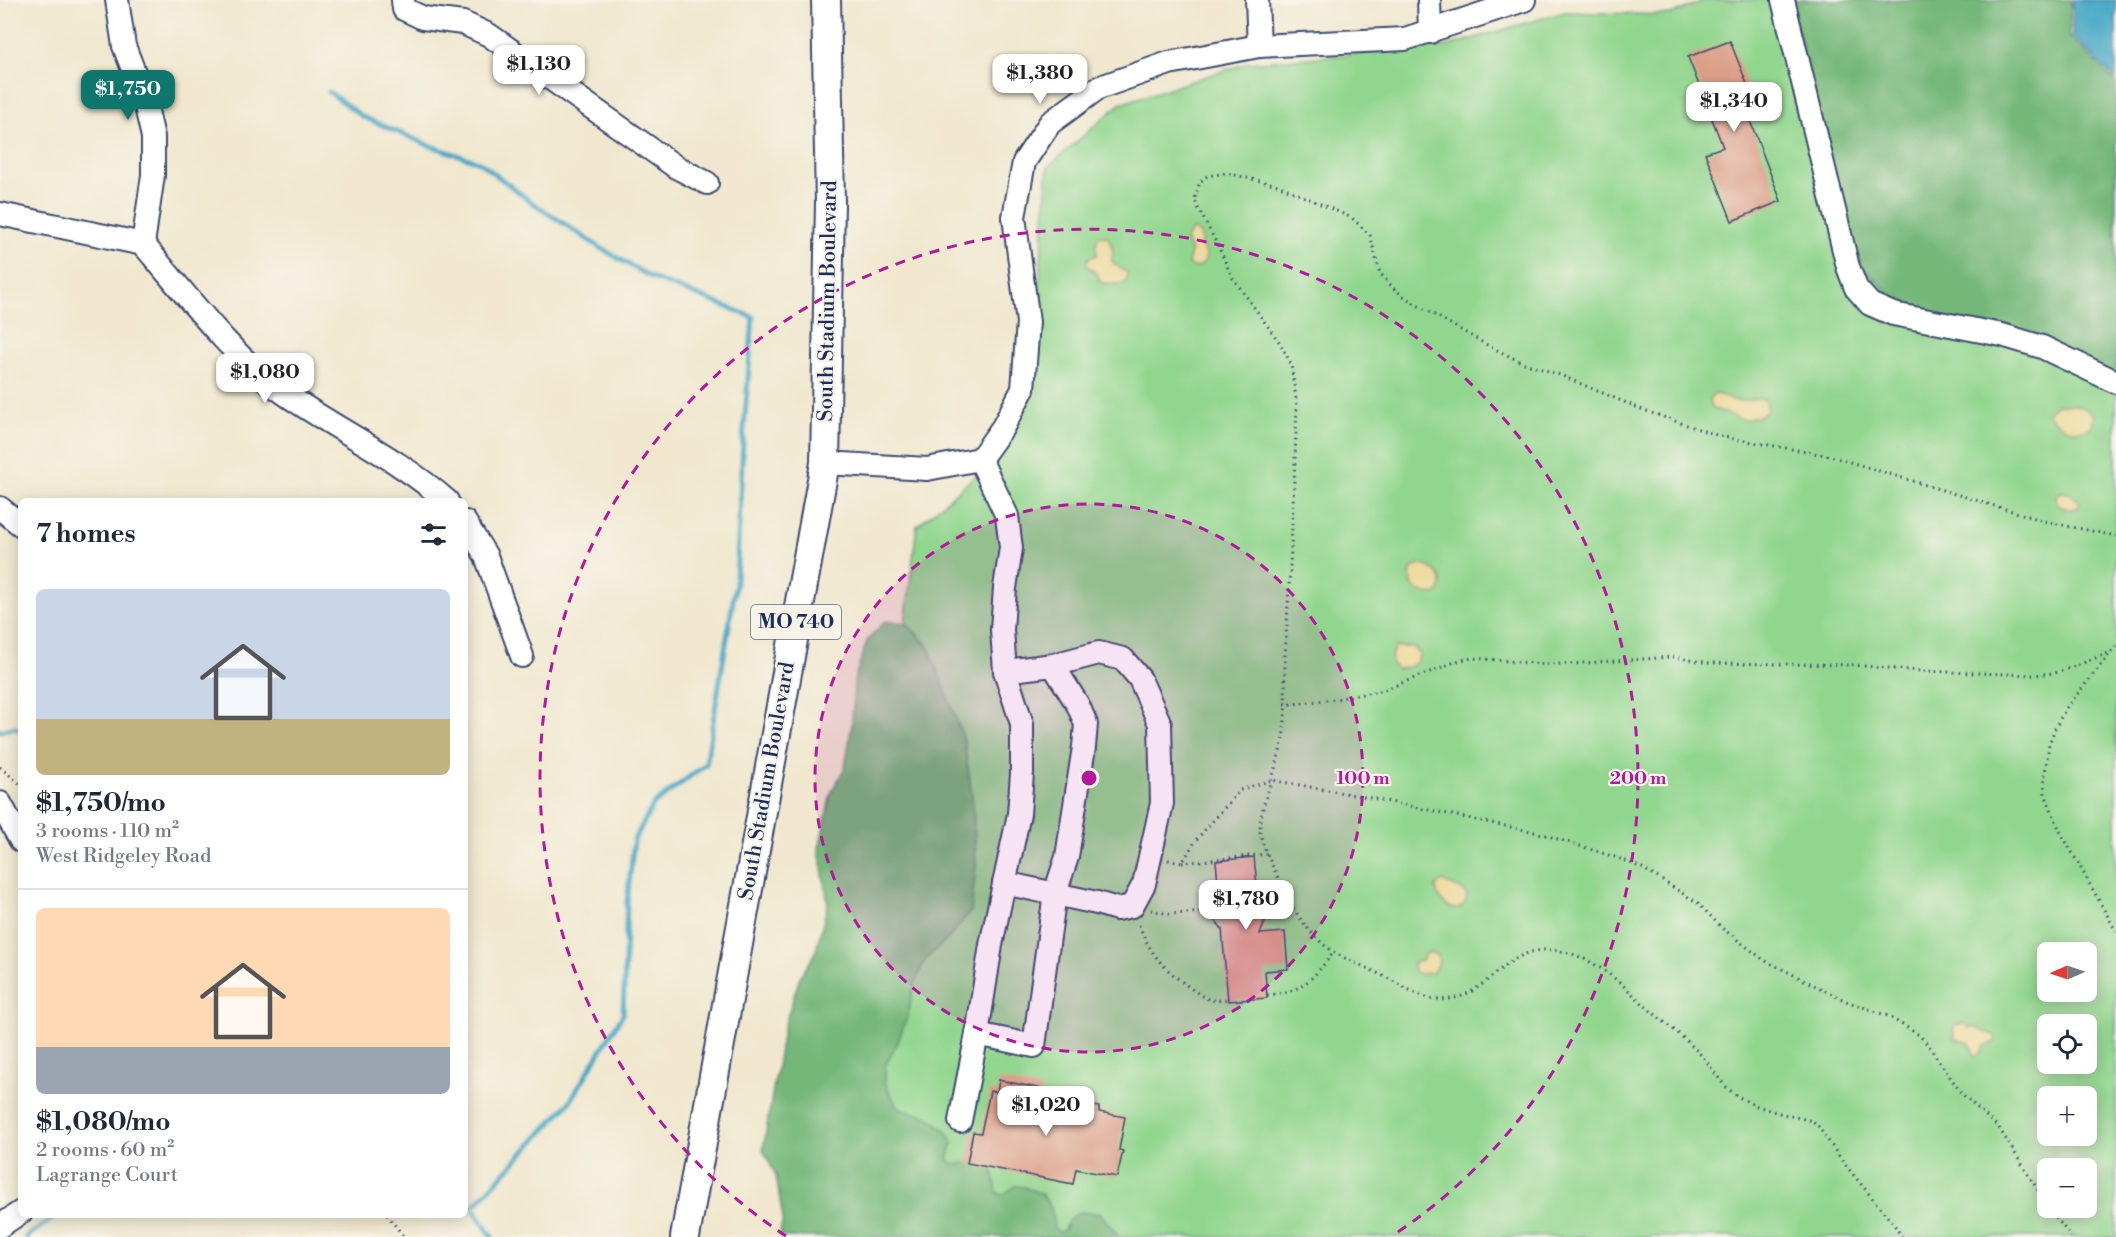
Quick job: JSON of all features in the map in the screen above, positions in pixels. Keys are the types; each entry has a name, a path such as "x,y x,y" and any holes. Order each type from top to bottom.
{"main road":[{"name":"South Stadium Boulevard","path":"685,1237 825,463 830,203 826,0"}],"street":[{"path":"117,0 124,46 144,98 153,137 153,175 143,244"},
{"path":"403,0 404,9 423,18 463,23 489,35 676,167 707,183"},
{"path":"1257,0 1259,46"},
{"path":"1429,0 1430,32"},
{"path":"825,463 927,469 980,459 1003,427 1023,389 1028,322 1014,217 1024,162 1050,123 1098,88 1169,63 1259,46 1405,39 1524,0"},
{"path":"1783,0 1848,267 1856,288 1870,304 1893,314 2002,335 2042,346 2116,381"},
{"path":"0,214 143,244 238,354 282,392 413,475 443,498"},
{"path":"960,1122 991,945 1019,814 1022,773 1022,724 1005,671 1002,630 1011,548 1007,516 980,459"},
{"path":"0,507 18,522"},
{"path":"468,527 486,556 522,656"},
{"path":"1004,883 1117,909 1132,906 1144,884 1162,803 1160,724 1140,679 1123,659 1099,653 1053,665 1005,671"},
{"path":"977,1035 1034,1046 1055,893 1067,857 1086,724 1078,705 1053,665"},
{"path":"0,803 18,835"},
{"path":"0,1226 18,1214"}],"path":[{"path":"1902,1237 1843,1162 1818,1125 1813,1121 1754,1104 1733,1093 1684,1039 1614,979 1585,960 1569,953 1554,951 1525,954 1510,961 1462,998 1435,999 1405,988 1335,952 1306,927 1283,891 1260,831 1284,731 1297,405 1294,383 1291,364 1280,343 1232,277 1197,206 1195,198 1200,182 1216,174 1240,175 1278,185 1352,218 1370,235 1380,273 1395,290 1412,302 1521,362 1560,375 1643,410 1719,436 1830,456 2048,522 2116,536"},
{"path":"2116,646 2067,707 2056,726 2049,744 2043,780 2045,794 2060,831 2116,931"},
{"path":"1284,705 1384,690 1460,660 1473,658 1569,664 1673,657 1708,663 1852,665 1921,671 2032,675 2055,673 2112,651"},
{"path":"0,767 18,782"},
{"path":"1182,863 1196,840 1240,790 1272,780 1539,833 1642,868 1698,903 1723,929 1764,960 1846,1001 1888,1016 1919,1035 1961,1093 1999,1128 2037,1189"},
{"path":"1150,856 1182,863 1267,854"},
{"path":"1258,892 1283,891"},
{"path":"1132,906 1168,914 1209,912"},
{"path":"1132,906 1144,940 1163,967 1205,998 1227,999"},
{"path":"1266,995 1288,993 1302,987 1335,952"},
{"path":"389,1218 404,1237"},
{"path":"2056,1218 2071,1237"}],"green space":[{"path":"1705,0 1805,0 2116,344 2116,1237 977,1237 860,1049 872,897 917,526 1009,447 1036,326 1048,167 1120,104 1248,63 1448,46 1564,12 1671,15"},
{"path":"1791,0 2071,0 2069,36 2116,82 2116,376 1928,313 1894,297 1864,269 1848,237"},
{"path":"885,621 906,623 928,646 964,740 973,805 976,865 971,911 948,939 925,960 914,986 907,1017 897,1044 885,1066 885,1083 896,1105 908,1112 926,1115 944,1129 953,1142 948,1159 955,1165 976,1161 993,1169 997,1193 1003,1195 1015,1186 1042,1194 1052,1210 1054,1228 1059,1232 1064,1230 1068,1221 1079,1212 1101,1214 1119,1237 779,1237 783,1219 776,1176 763,1150 783,1030 800,977 815,954 828,904 819,849 831,793 845,767 852,724 854,681 867,641"}],"sand":[{"path":"1195,230 1201,235 1201,244 1206,254 1203,264 1198,267 1188,264 1191,252 1186,238 1191,231"},
{"path":"1099,236 1108,237 1112,249 1112,262 1127,273 1127,282 1101,283 1097,274 1087,266 1088,258 1097,255 1096,243"},
{"path":"1715,394 1737,401 1756,399 1766,401 1767,410 1760,416 1744,420 1711,408 1709,400"},
{"path":"2057,404 2086,409 2094,416 2092,426 2080,431 2062,426 2047,413"},
{"path":"2061,492 2068,493 2079,501 2080,505 2066,509 2057,505 2056,495"},
{"path":"1419,565 1430,568 1438,574 1441,583 1437,594 1420,592 1412,584 1410,574 1412,568"},
{"path":"1397,647 1414,647 1420,655 1414,664 1397,669 1392,664 1392,659"},
{"path":"1442,881 1463,890 1467,896 1465,904 1460,908 1450,908 1440,899 1436,886"},
{"path":"1429,952 1438,955 1438,964 1432,973 1419,974 1413,970 1413,963 1422,961 1425,954"},
{"path":"1957,1024 1966,1024 1970,1028 1978,1028 1991,1034 1996,1037 1995,1042 1984,1046 1980,1054 1974,1055 1970,1043 1955,1039 1953,1027"}],"water":[{"path":"2073,0 2116,0 2116,79 2072,36"}],"building":[{"path":"1730,41 1757,109 1747,113 1781,201 1732,221 1705,153 1723,147 1688,57"},
{"path":"1254,857 1257,885 1271,907 1260,934 1285,932 1288,969 1265,971 1267,998 1228,1001 1222,929 1209,912 1219,894 1216,861"},
{"path":"999,1080 1042,1089 1037,1111 1064,1116 1067,1101 1099,1107 1099,1112 1125,1117 1119,1150 1123,1151 1117,1177 1076,1169 1073,1184 967,1163 973,1132 981,1133 990,1091 997,1092"}],"waterway":[{"path":"329,92 363,117 428,145 479,162 530,201 599,247 652,278 753,317 743,441 736,583 706,764 654,804 634,840 627,903 623,1014 569,1103 473,1207"},
{"path":"0,731 15,727 18,729"},
{"path":"468,1201 492,1237"},
{"path":"26,1237 54,1218"}]}
